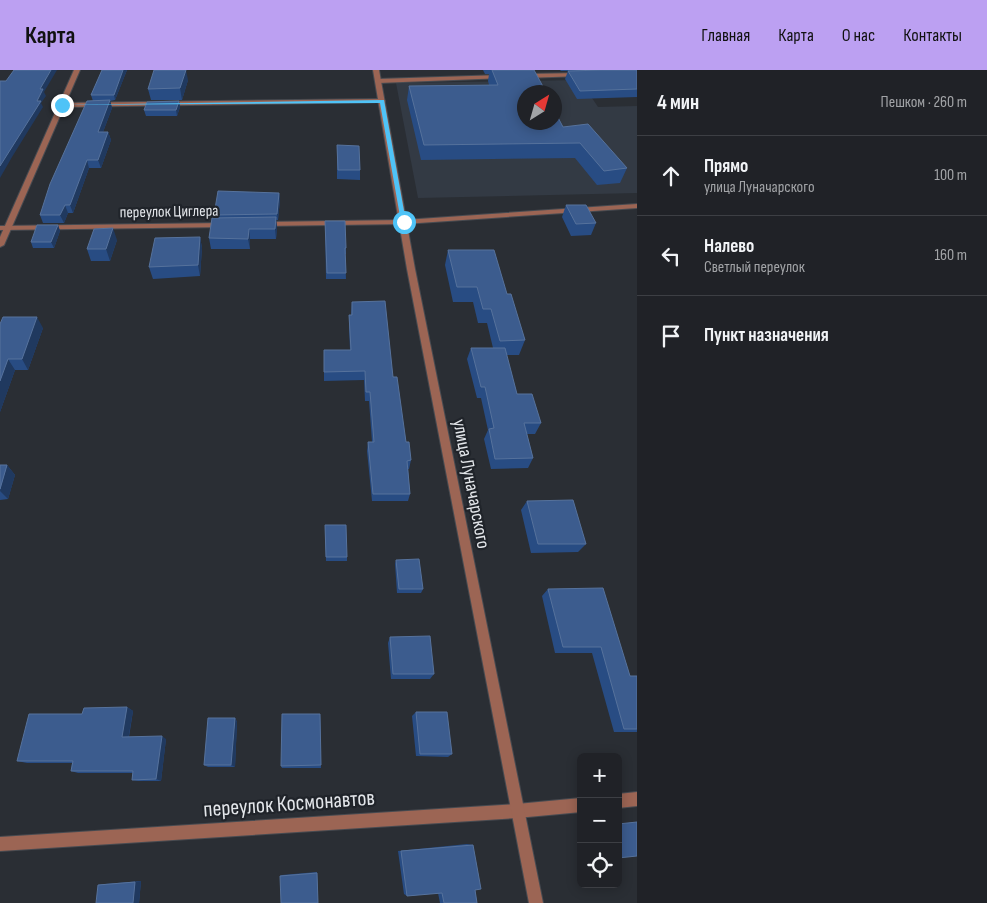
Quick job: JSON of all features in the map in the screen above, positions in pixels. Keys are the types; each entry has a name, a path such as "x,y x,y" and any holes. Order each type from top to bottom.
{"street":[{"path":"0,245 4,228 77,70"},
{"name":"улица Луначарского","path":"376,70 411,269 536,903"},
{"path":"518,77 587,74"},
{"path":"378,81 508,77"},
{"path":"62,105 382,101"},
{"path":"255,224 404,222 637,206"},
{"name":"переулок Циглера","path":"4,228 235,224"},
{"path":"622,801 637,799"},
{"name":"переулок Космонавтов","path":"0,844 517,811 577,805"}],"shaded area":[{"path":"580,80 598,107 637,106 637,193 418,198 396,83"}],"building":[{"path":"14,70 51,70 40,89 43,89 37,101 41,101 0,166 0,81 6,81"},
{"path":"102,70 123,70 114,95 91,95"},
{"path":"154,70 186,70 180,88 148,89"},
{"path":"492,70 534,70 542,85 517,85 517,130 562,130 562,125 563,127 588,124 627,168 604,171 580,143 424,145 409,86 498,85"},
{"path":"637,70 637,89 580,91 568,71"},
{"path":"110,100 98,132 108,132 98,160 87,160 70,205 65,205 60,215 40,215 50,184 87,101"},
{"path":"179,101 176,110 144,110 147,102"},
{"path":"337,145 359,146 360,170 338,170"},
{"path":"218,191 279,193 277,214 214,215"},
{"path":"566,205 586,205 596,223 576,224"},
{"path":"276,217 275,229 249,229 248,239 209,238 212,218"},
{"path":"325,221 345,221 346,273 327,273"},
{"path":"37,225 58,225 51,242 31,242"},
{"path":"113,228 106,249 87,249 94,229"},
{"path":"200,237 198,265 149,267 155,238"},
{"path":"448,250 494,250 507,294 511,294 525,340 500,341 491,309 483,309 477,287 457,287"},
{"path":"385,301 393,377 397,377 406,442 409,442 411,460 407,461 410,494 373,494 368,442 374,442 370,392 366,392 365,371 324,372 324,350 351,350 349,315 352,315 352,302"},
{"path":"3,317 37,317 22,359 8,359 0,381 0,324"},
{"path":"471,348 505,348 517,394 532,394 541,423 524,423 533,458 495,459 489,429 494,428 485,387 481,387"},
{"path":"0,465 7,465 0,489"},
{"path":"573,500 586,544 538,544 527,501"},
{"path":"325,525 346,525 347,557 326,557"},
{"path":"419,559 423,589 399,589 396,560"},
{"path":"603,588 630,676 637,676 637,729 624,729 601,647 563,647 548,589"},
{"path":"430,636 434,674 393,674 390,637"},
{"path":"127,707 122,737 162,736 156,779 132,780 133,771 71,771 73,761 17,761 29,714 82,714 84,708"},
{"path":"416,712 447,712 452,754 420,754"},
{"path":"282,714 320,714 321,765 281,766"},
{"path":"208,718 235,718 231,765 204,765"},
{"path":"637,822 637,856 622,858 622,824"},
{"path":"473,845 481,889 475,890 477,903 444,903 442,893 407,896 401,851"},
{"path":"317,873 318,903 281,903 280,876"},
{"path":"135,882 133,903 96,903 98,885"}],"route":[{"path":"62,105 382,101 404,222"}]}
